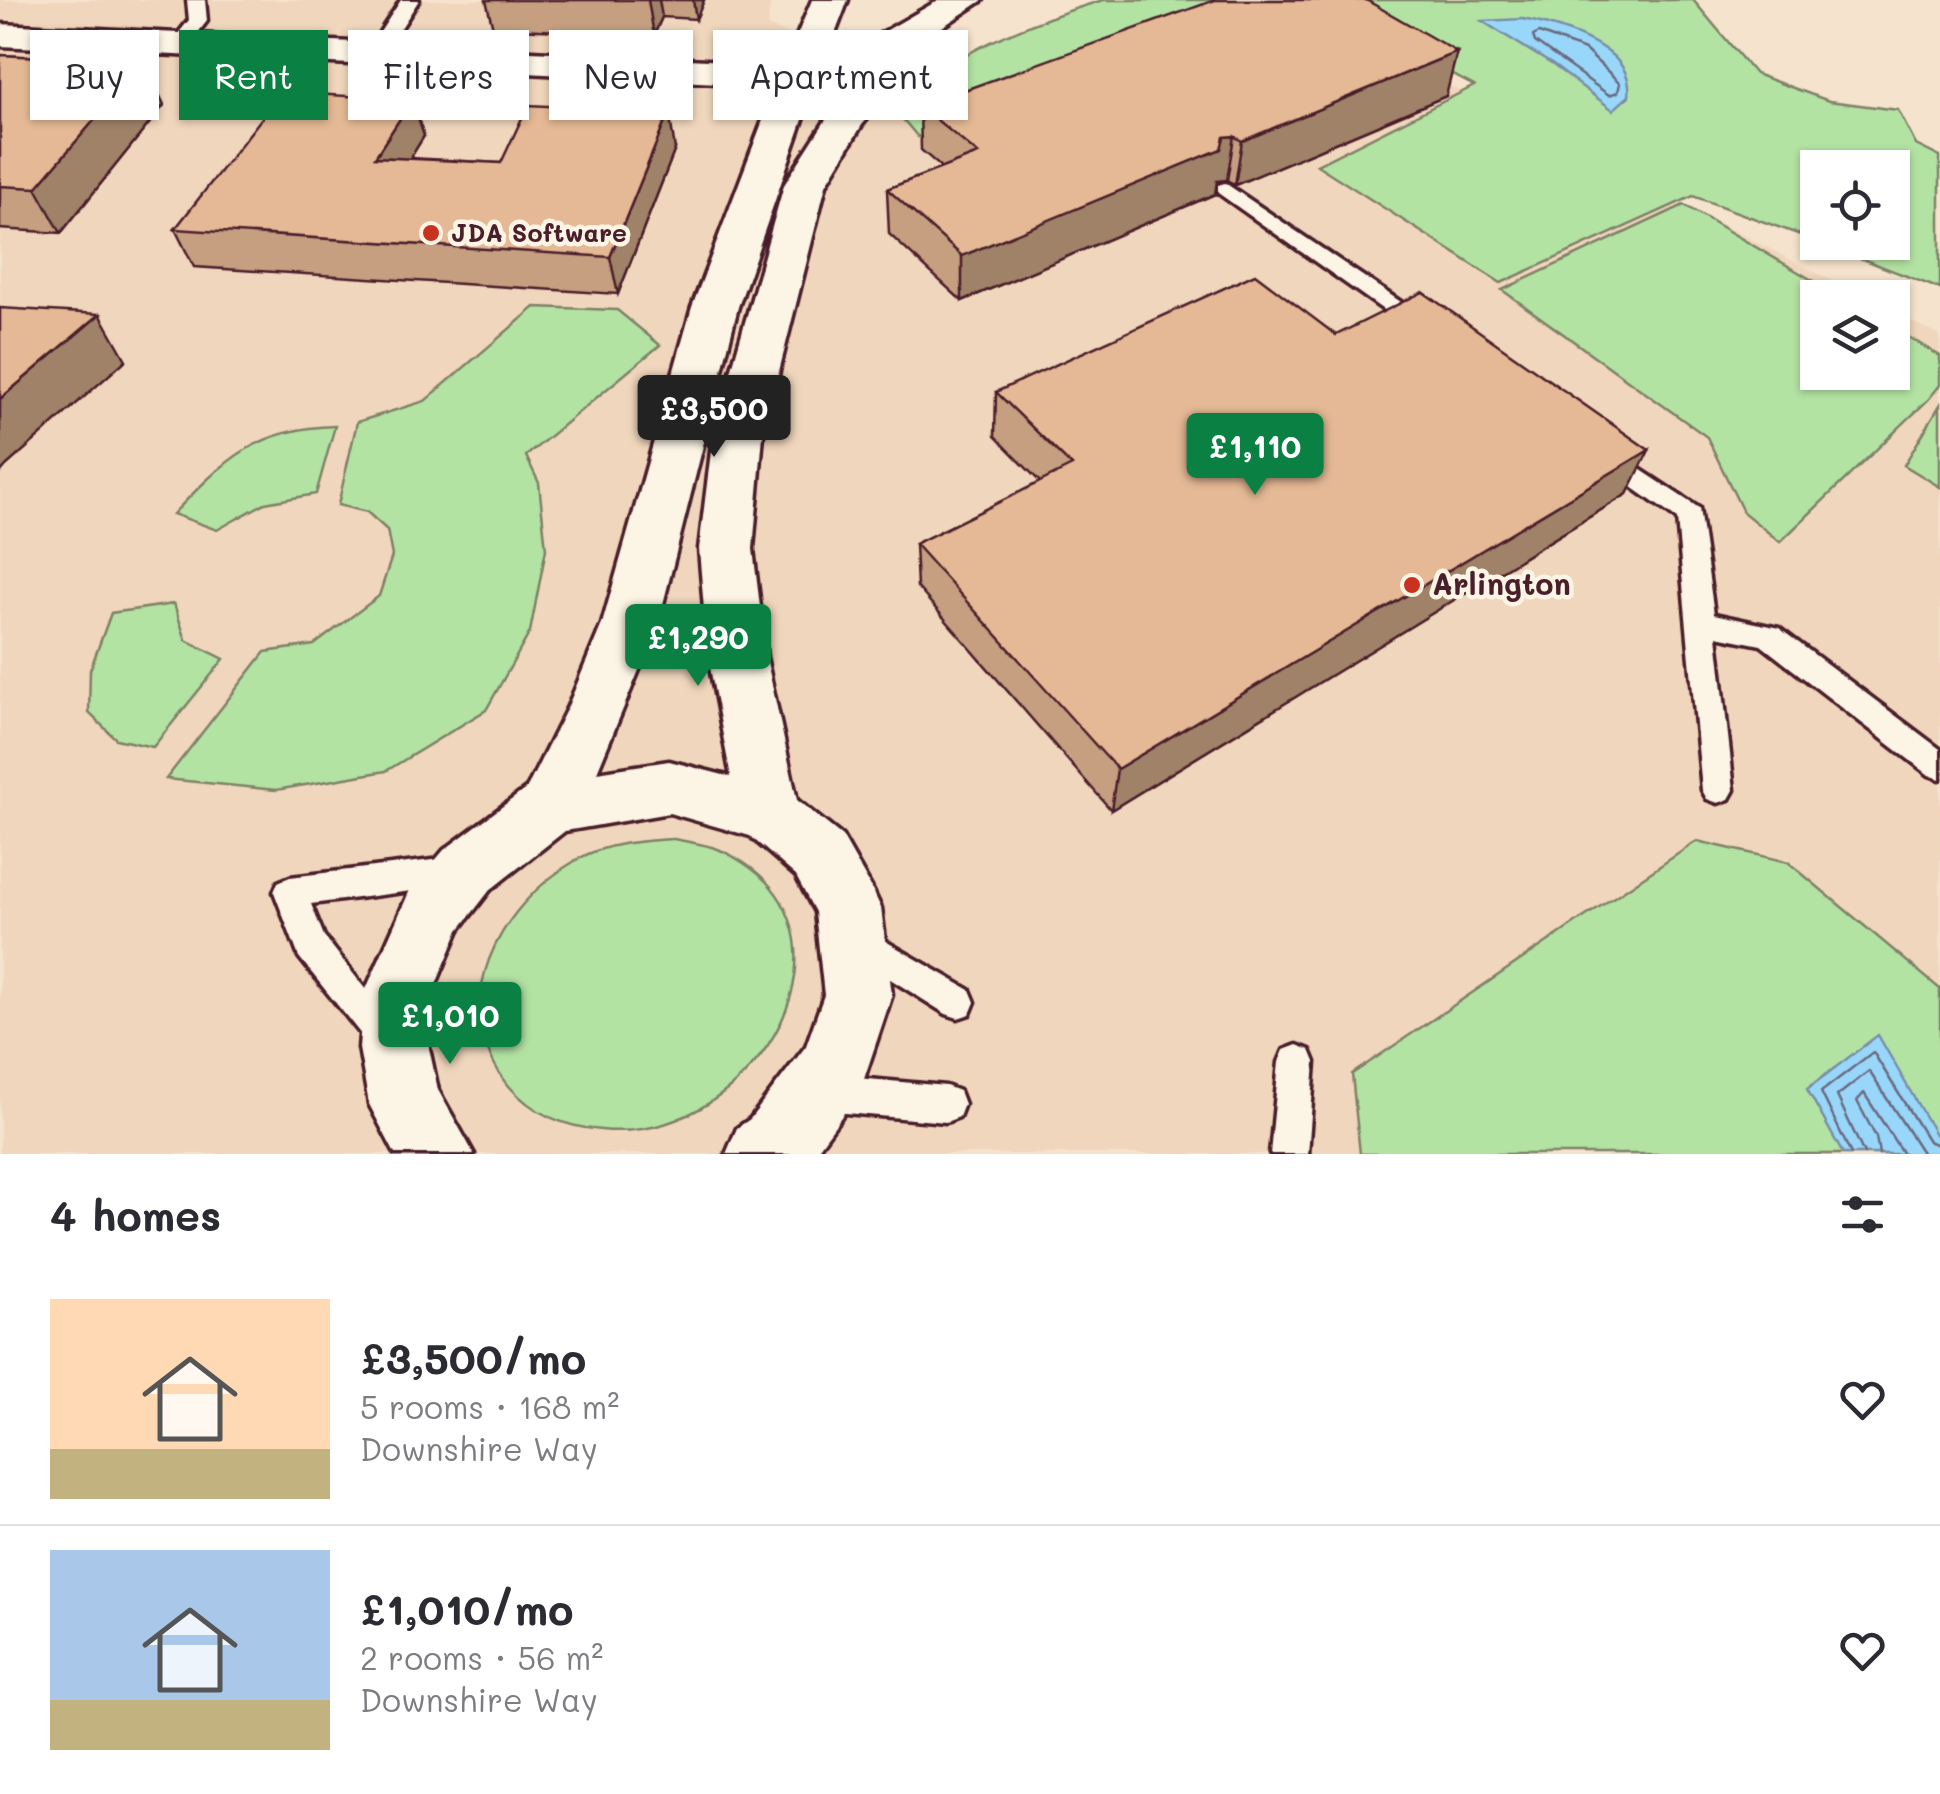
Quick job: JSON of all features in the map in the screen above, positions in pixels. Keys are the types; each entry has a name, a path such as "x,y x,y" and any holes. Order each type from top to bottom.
{"street":[{"path":"819,30 830,0"},
{"path":"915,30 968,0"},
{"path":"769,814 736,658 726,548 744,408 796,212 820,155 905,51 968,0"},
{"path":"0,35 348,54"},
{"path":"529,63 713,72"},
{"path":"550,807 630,624 715,307 782,120"},
{"path":"438,1154 405,1104 394,1048 397,996 433,911 467,870 550,807 670,787 769,814 819,856 848,908 858,995 835,1066 776,1145 763,1154"}],"lane":[{"path":"178,44 198,21 196,0"},
{"path":"390,30 410,0"},
{"path":"1226,189 1447,345"},
{"path":"1576,436 1690,515 1718,790"},
{"path":"1702,622 1770,636 1940,766"},
{"path":"394,1048 310,946 290,892 467,870"},
{"path":"851,935 958,1002"},
{"path":"1289,1154 1297,1062"},
{"path":"816,1093 946,1104"}],"shaded area":[{"path":"0,0 771,0 767,26 778,30 713,30 713,120 968,120 968,92 1281,0 1831,280 1800,280 1800,390 1910,390 1910,321 1940,336 1940,1154 0,1154"}],"green space":[{"path":"1103,0 1693,0 1755,74 1829,101 1898,110 1916,145 1940,157 1940,289 1865,260 1910,260 1910,150 1800,150 1800,235 1693,196 1501,283 1317,165 1474,86 1344,18 918,137 904,120 968,120 968,54 1033,24"},
{"path":"1684,205 1812,280 1800,280 1800,390 1910,390 1910,338 1940,356 1940,385 1780,542 1743,512 1707,437 1502,290"},
{"path":"535,307 617,310 660,345 526,456 539,483 546,549 530,632 486,710 386,771 276,790 166,779 265,652 314,645 379,596 392,556 387,530 367,512 338,505 357,422 425,401"},
{"path":"1940,405 1940,487 1904,465"},
{"path":"335,426 316,494 265,503 217,530 173,514 244,450 284,433"},
{"path":"174,604 186,640 224,659 153,747 116,739 89,713 90,670 111,613"},
{"path":"674,839 718,849 767,883 792,926 795,974 781,1023 751,1067 709,1103 658,1126 601,1130 550,1117 518,1096 490,1055 481,1023 481,991 489,959 524,902 578,859 613,846"},
{"path":"1697,841 1788,862 1940,989 1940,1154 1360,1154 1352,1074"}],"water":[{"path":"1523,19 1575,34 1608,52 1628,79 1629,96 1613,110 1553,65 1482,21"},
{"path":"1878,1035 1940,1143 1940,1154 1843,1154 1807,1089"}],"building":[{"path":"1215,0 1366,0 1457,52 1242,141 1234,136 1224,137 1221,149 962,256 887,189 978,154 937,120 968,120 968,89"},
{"path":"0,55 30,56 30,120 94,120 36,188 0,186"},
{"name":"JDA Software","path":"328,95 348,96 348,120 399,120 375,157 501,163 521,120 529,120 529,105 549,106 549,120 666,120 610,257 175,229 260,120 328,120"},
{"path":"1255,274 1336,335 1423,292 1649,450 1117,769 915,544 1072,466 996,392"},
{"path":"0,308 100,314 0,399"}],"place":[{"name":"JDA Software","path":"431,233"},
{"name":"Arlington","path":"1412,585"}]}
